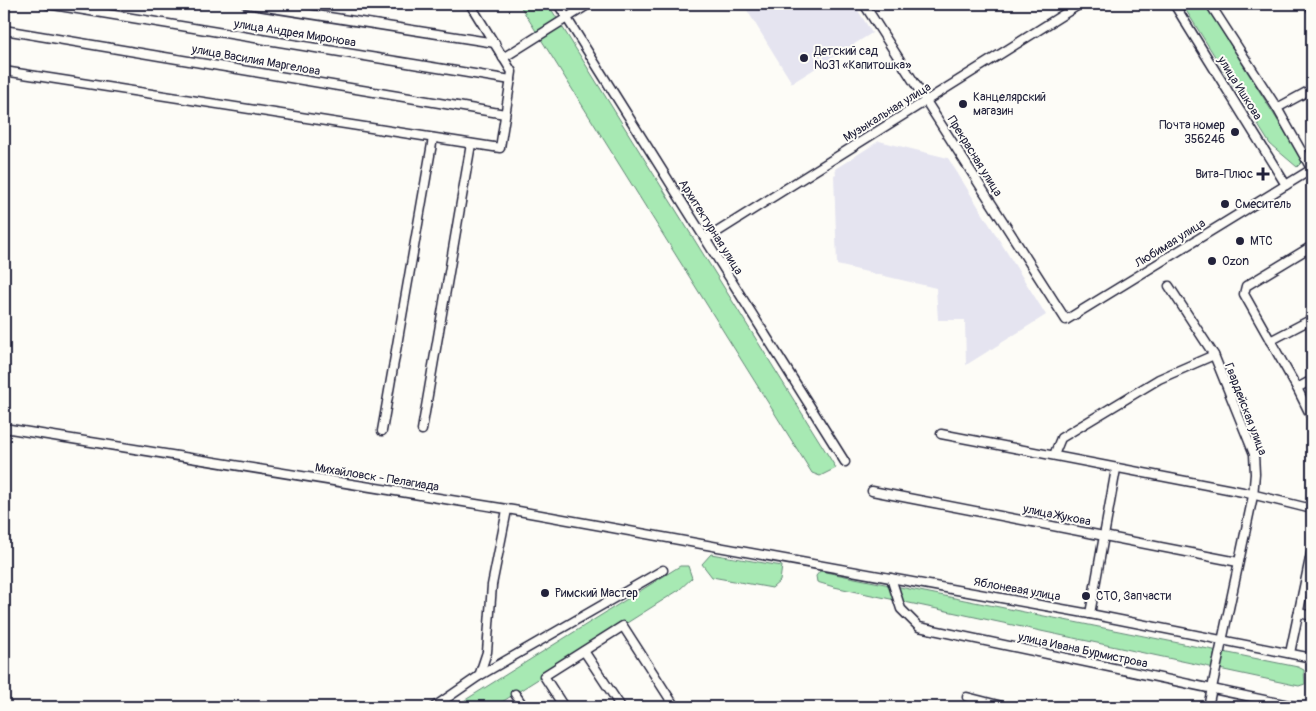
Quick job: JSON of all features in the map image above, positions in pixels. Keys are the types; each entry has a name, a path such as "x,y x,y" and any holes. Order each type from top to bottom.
{"street":[{"name":"улица Андрея Миронова","path":"47,4 511,80"},
{"path":"246,4 495,44"},
{"path":"4,71 500,148 512,72 470,4"},
{"name":"Архитектурная улица","path":"558,4 845,462"},
{"path":"503,58 589,4"},
{"name":"Прекрасная улица","path":"864,4 1066,320"},
{"name":"Музыкальная улица","path":"706,239 1080,4"},
{"name":"улица Ишкова","path":"1174,4 1286,185"},
{"name":"улица Ишкова","path":"1210,4 1277,108 1312,170"},
{"path":"1309,4 1312,10"},
{"name":"улица Василия Маргелова","path":"4,30 505,114"},
{"path":"1277,108 1312,89"},
{"path":"382,431 433,138"},
{"path":"422,430 471,144"},
{"name":"Любимая улица","path":"1066,320 1312,170"},
{"path":"1312,246 1244,289 1244,294 1312,418"},
{"name":"Гвардейская улица","path":"1169,286 1214,354 1254,454 1253,496 1208,707"},
{"path":"1270,341 1312,319"},
{"path":"1054,455 1061,438 1159,379 1214,354"},
{"path":"1297,388 1312,380"},
{"name":"Михайловск - Пелагиада","path":"4,428 507,510 747,552"},
{"path":"941,434 1189,482 1312,509"},
{"path":"1090,614 1116,469"},
{"name":"улица Жукова","path":"872,491 1238,562"},
{"path":"479,676 487,652 492,585 507,510"},
{"path":"1290,653 1310,567 1312,549"},
{"name":"Яблоневая улица","path":"747,552 1090,614 1312,658"},
{"path":"434,707 479,676 662,570"},
{"name":"улица Ивана Бурмистрова","path":"891,578 901,608 919,627 1298,707"},
{"path":"1299,613 1312,616"},
{"path":"564,707 544,676 623,626 675,707"},
{"path":"584,650 620,707"},
{"path":"515,694 524,707"},
{"path":"967,697 1006,707"}],"shaded area":[{"name":"Детский сад №31 «Капитошка»","path":"749,4 854,4 872,33 792,83 745,7"},
{"path":"879,141 948,158 1046,315 966,365 965,320 938,320 936,288 837,265 835,169"}],"green space":[{"path":"519,4 548,4 836,468 820,476 812,473"},
{"path":"1182,4 1205,4 1303,161 1297,167 1270,144"},
{"path":"711,554 782,566 780,581 772,588 712,577 702,564"},
{"path":"680,566 688,566 692,578 679,590 494,707 454,707"},
{"path":"820,571 1298,667 1304,670 1305,684 1299,686 834,587 817,582 816,576"}],"place":[{"name":"Детский сад №31 «Капитошка»","path":"804,58"},
{"name":"Канцелярский магазин","path":"963,104"},
{"name":"Почта номер 356246","path":"1235,132"},
{"name":"Вита-Плюс","path":"1263,174"},
{"name":"Смеситель","path":"1225,204"},
{"name":"МТС","path":"1240,241"},
{"name":"Ozon","path":"1212,261"},
{"name":"Римский Мастер","path":"545,593"},
{"name":"СТО, Запчасти","path":"1086,596"}]}
